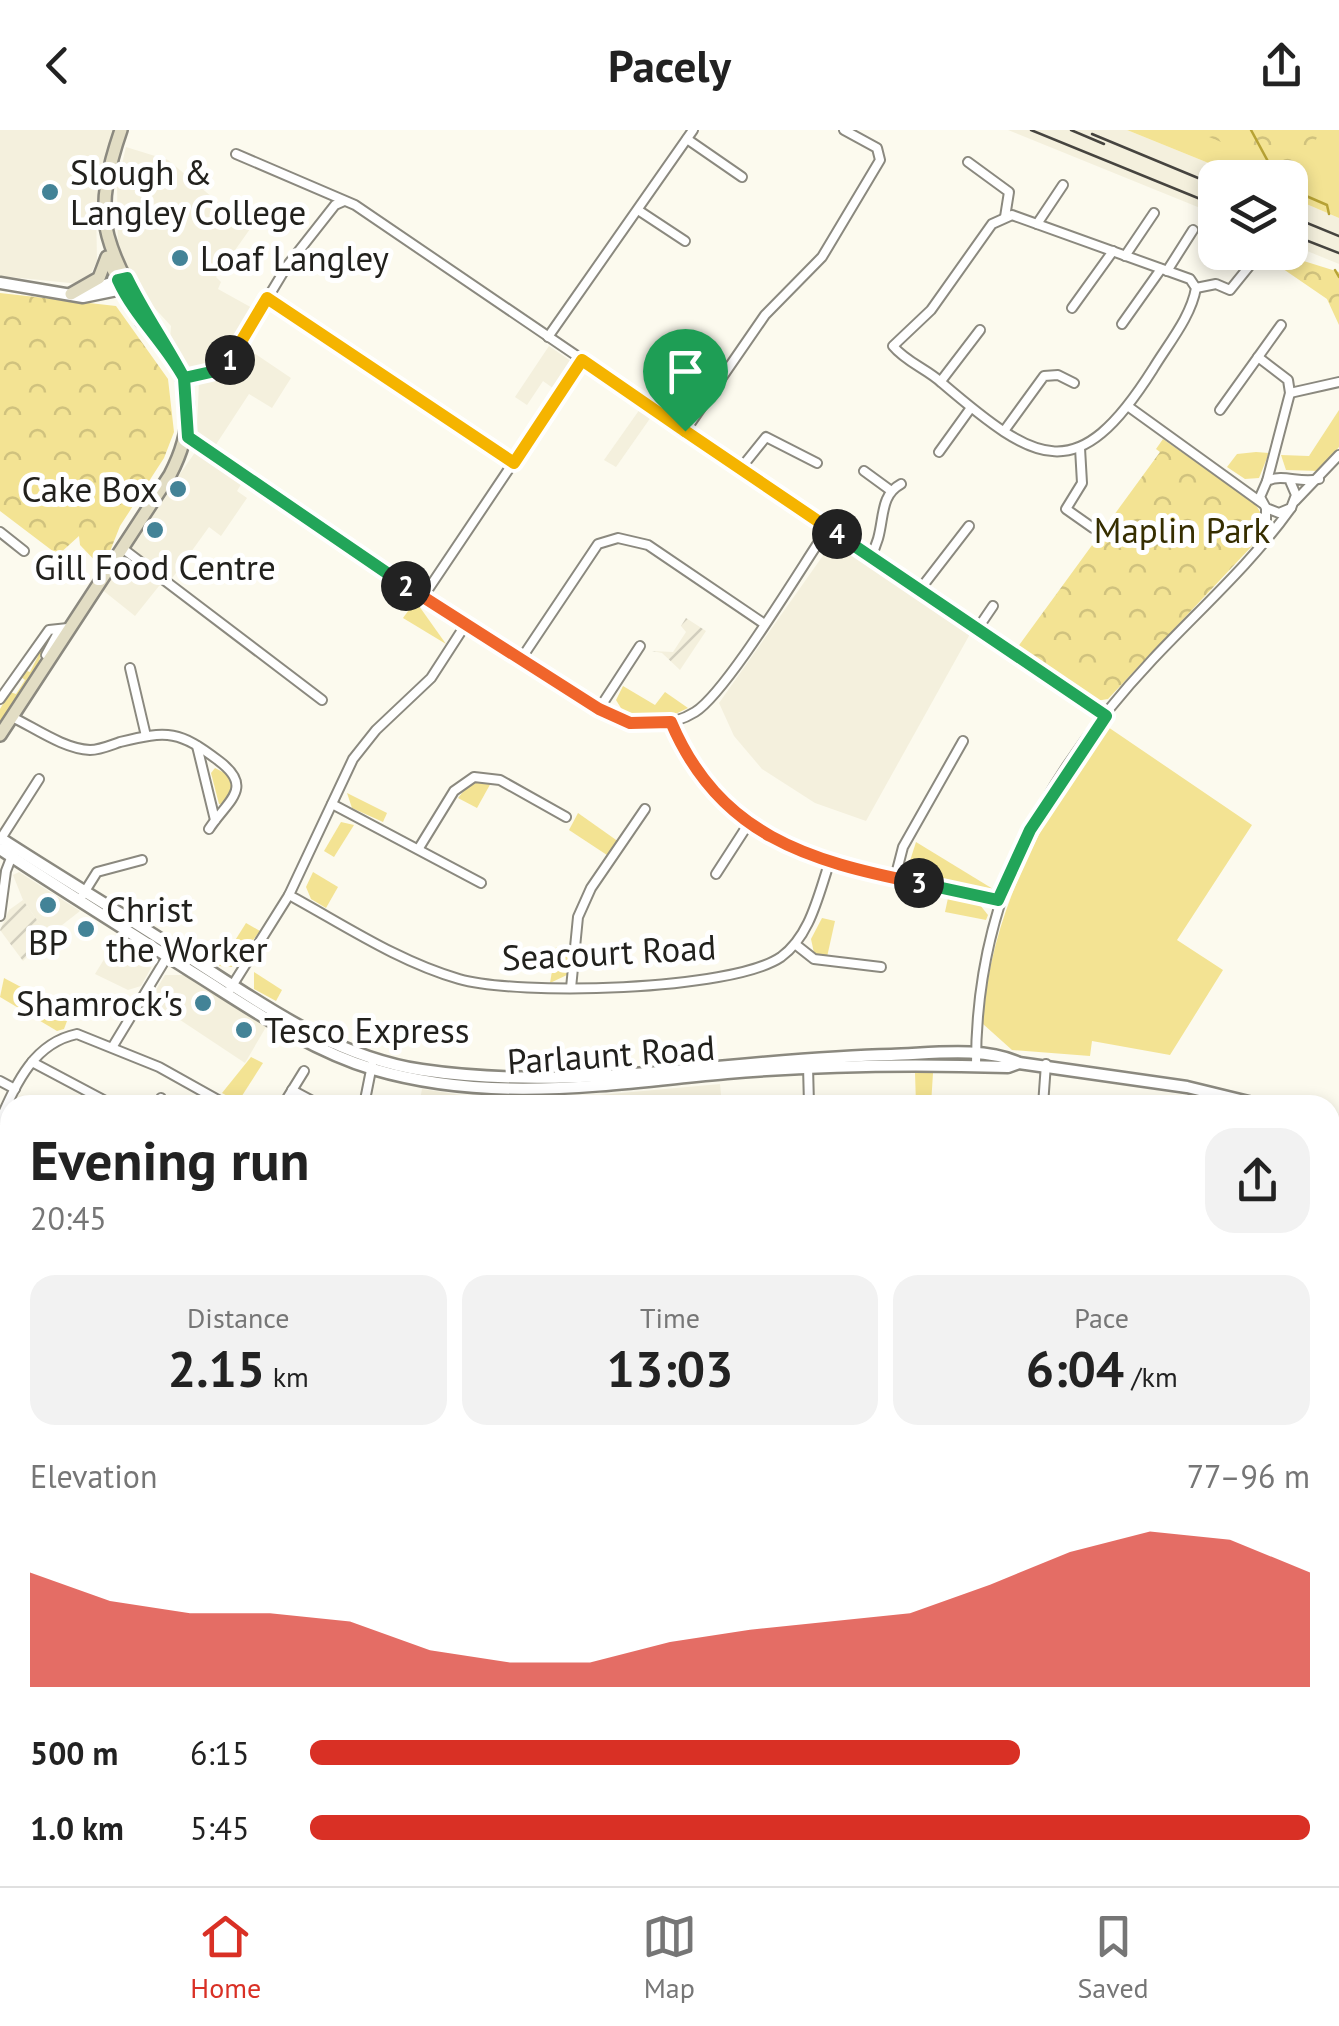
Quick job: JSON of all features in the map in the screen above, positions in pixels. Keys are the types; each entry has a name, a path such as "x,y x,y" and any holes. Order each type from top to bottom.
{"main road":[{"path":"71,294 99,278 108,259 110,164 121,130"},
{"path":"108,235 122,282"},
{"path":"0,735 46,665 64,629 170,475 188,437 184,378 174,359 146,328 108,259"}],"street":[{"path":"548,337 693,130"},
{"path":"685,431 765,315 822,257 880,155 877,148 844,130"},
{"path":"687,139 742,177"},
{"path":"236,154 344,201 1106,716"},
{"path":"968,162 1009,192 1005,217"},
{"path":"1036,224 1063,184"},
{"path":"184,378 211,372 229,362 267,298 334,205 344,201"},
{"path":"638,210 686,242"},
{"path":"1125,256 1154,213"},
{"path":"1005,217 1036,224 1190,279 1196,288 1190,310 1129,406 1080,448 1058,454 1034,451 970,409 941,381 893,346 931,310 992,224 1005,217"},
{"path":"1122,324 1193,230"},
{"path":"1072,308 1113,252"},
{"path":"1196,288 1216,284 1230,290 1246,270"},
{"path":"0,283 71,294 122,282"},
{"path":"267,298 514,463"},
{"path":"1220,410 1281,325"},
{"path":"941,381 980,330"},
{"path":"1258,357 1288,380 1290,393 1274,460 1264,483 1268,534 1260,550"},
{"path":"423,597 582,360"},
{"path":"1004,432 1044,376 1058,374 1074,384"},
{"path":"1290,393 1339,382"},
{"path":"1129,406 1264,506 1279,513 1293,504"},
{"path":"939,452 970,409"},
{"path":"188,437 464,627 599,709 630,723 671,722 697,711 828,528"},
{"path":"740,468 766,437 817,463"},
{"path":"1080,448 1082,483 1066,509 1093,528"},
{"path":"976,1059 977,990 998,900 1030,830 1106,716 1152,660 1260,550 1293,504 1339,455"},
{"path":"1274,460 1280,477 1290,482 1319,479"},
{"path":"864,471 890,490"},
{"path":"1238,485 1280,477"},
{"path":"1290,482 1293,504"},
{"path":"870,557 882,538 882,507 890,490 901,484"},
{"path":"918,592 969,526"},
{"path":"0,532 24,551"},
{"path":"519,662 598,544 618,538 648,545 763,623"},
{"path":"122,548 322,700"},
{"path":"976,631 993,606"},
{"path":"230,990 289,896 352,759 431,678 464,627"},
{"path":"0,699 49,630 64,629"},
{"path":"599,709 640,646"},
{"path":"130,668 146,736"},
{"path":"12,717 72,746 92,750 170,733 197,744 232,770 238,780 238,790 209,829"},
{"path":"671,722 683,751 711,791 749,823 794,851 829,864 998,900"},
{"path":"894,878 902,848 963,741"},
{"path":"197,744 215,820"},
{"path":"419,848 454,791 474,777 500,780 566,817"},
{"path":"0,839 38,779"},
{"path":"332,804 481,883"},
{"path":"571,988 578,917 591,888 645,809"},
{"path":"716,874 749,823"},
{"name":"Parlaunt Road","path":"0,839 13,852 230,990 372,1064 449,1074 562,1076 808,1062 976,1059 1008,1067 1018,1063 1046,1064 1201,1095"},
{"name":"Parlaunt Road","path":"0,849 13,852"},
{"path":"0,916 13,852"},
{"path":"81,896 96,872 142,860"},
{"path":"829,864 808,925 795,944 814,958 881,968"},
{"name":"Seacourt Road","path":"289,896 411,961 459,979 507,990 571,988 756,970 795,944"},
{"path":"112,1046 170,951"},
{"path":"12,1095 44,1046 76,1034 112,1046 207,1095"},
{"path":"32,1062 95,1095"},
{"path":"808,1062 810,1095"},
{"path":"366,1095 372,1064"},
{"path":"1044,1095 1046,1064"},
{"path":"289,1095 304,1071"},
{"path":"0,1081 15,1089"},
{"path":"292,1090 301,1095"}],"shaded area":[{"name":"Slough & Langley College","path":"0,130 116,130 96,205 97,261 88,279 80,284 0,276"},
{"path":"1008,130 1127,130 1201,160 1198,160 1198,207"},
{"path":"126,147 168,160 250,229 216,277 221,282 218,289 254,309 248,349 291,378 272,408 249,394 215,446 242,483 237,491 247,498 221,536 209,527 173,577 159,586 135,616 100,588 196,451 199,381 170,339 171,326 139,291 118,251 117,185"},
{"path":"1308,205 1339,218 1339,264 1308,251"},
{"path":"549,346 575,364 557,391 543,381 527,405 515,397"},
{"path":"640,409 651,417 616,467 604,460"},
{"path":"829,547 848,551 970,634 866,821 815,803 762,769 734,736 719,703"},
{"path":"686,618 706,631 680,670 662,653 652,651 673,652 686,632 681,626"},
{"path":"19,872 80,911 48,936 23,900 13,875"},
{"path":"23,900 48,936 23,961 0,930 9,910"},
{"path":"119,935 143,950 151,968 141,986 128,990 95,974"},
{"path":"165,975 185,975 266,1027 245,1063 150,1000"},
{"path":"720,1084 721,1095 599,1095"},
{"path":"422,1089 461,1095 421,1095"}],"green space":[{"path":"1127,130 1339,130 1339,218 1308,205 1308,160 1201,160"},
{"path":"1208,130 1320,130 1307,160 1265,160 1209,137"},
{"path":"1308,262 1339,272 1339,325 1327,299 1285,270 1308,270"},
{"path":"0,293 116,306 168,379 174,432 164,458 120,526 103,569 80,545 79,536 58,555 0,511"},
{"path":"1339,410 1339,447 1319,471 1286,470 1281,455 1309,456"},
{"name":"Maplin Park","path":"1163,439 1253,502 1262,519 1261,529 1252,546 1108,699 1096,701 1017,648 1160,452 1156,449"},
{"path":"1269,453 1259,478 1245,479 1227,467 1237,454"},
{"path":"414,603 419,606 446,644 403,618"},
{"path":"46,639 34,677 0,726 0,709 10,692 16,694 25,680 20,676 24,670 30,672 38,656 35,652"},
{"path":"623,686 655,705 665,692 688,708 667,718 624,713 616,700"},
{"path":"1105,725 1252,825 1177,940 1223,970 1170,1055 1092,1041 1090,1056 1012,1050 983,1024 998,937 1042,828"},
{"path":"215,768 236,779 225,804 219,804 211,773"},
{"path":"492,781 477,808 458,798 469,784"},
{"path":"347,793 387,813 383,822 352,808"},
{"path":"578,813 619,842 610,857 569,830"},
{"path":"341,822 354,825 334,857 324,851"},
{"path":"916,842 993,889 914,875 909,864"},
{"path":"313,872 338,887 326,908 311,899 306,887"},
{"path":"948,898 980,905 988,915 986,920 945,912"},
{"path":"822,918 835,921 827,957 814,953 811,939"},
{"path":"246,923 260,931 232,967 219,966"},
{"path":"556,947 570,951 569,974 550,983"},
{"path":"254,972 282,990 276,1001 254,989"},
{"path":"4,978 70,1013 64,1029 57,1031 0,997"},
{"path":"251,1057 263,1063 242,1095 222,1093"},
{"path":"915,1073 933,1073 932,1095 916,1095"}],"waterway":[{"path":"1251,130 1267,160"},
{"path":"1308,197 1327,205 1329,214"},
{"path":"1335,270 1339,277"}],"railway":[{"path":"1031,130 1198,198"},
{"path":"1071,130 1104,144"},
{"path":"1092,134 1198,178"},
{"path":"1308,223 1339,236"},
{"path":"1308,241 1339,253"}],"place":[{"name":"Slough & Langley College","path":"50,192"},
{"name":"Loaf Langley","path":"180,258"},
{"name":"Cake Box","path":"178,489"},
{"name":"Gill Food Centre","path":"155,530"},
{"name":"BP","path":"48,905"},
{"name":"Christ the Worker","path":"86,929"},
{"name":"Shamrock's","path":"203,1003"},
{"name":"Tesco Express","path":"244,1030"}],"route":[{"path":"685,431 582,360 514,463 267,298 229,362 211,372 184,378 174,359 146,328 118,280 127,278 145,315 174,359 181,372 184,378 188,437 519,662 630,723 671,722 683,751 711,791 749,823 794,851 829,864 998,900 1030,830 1070,764 1106,716 685,431"}]}
